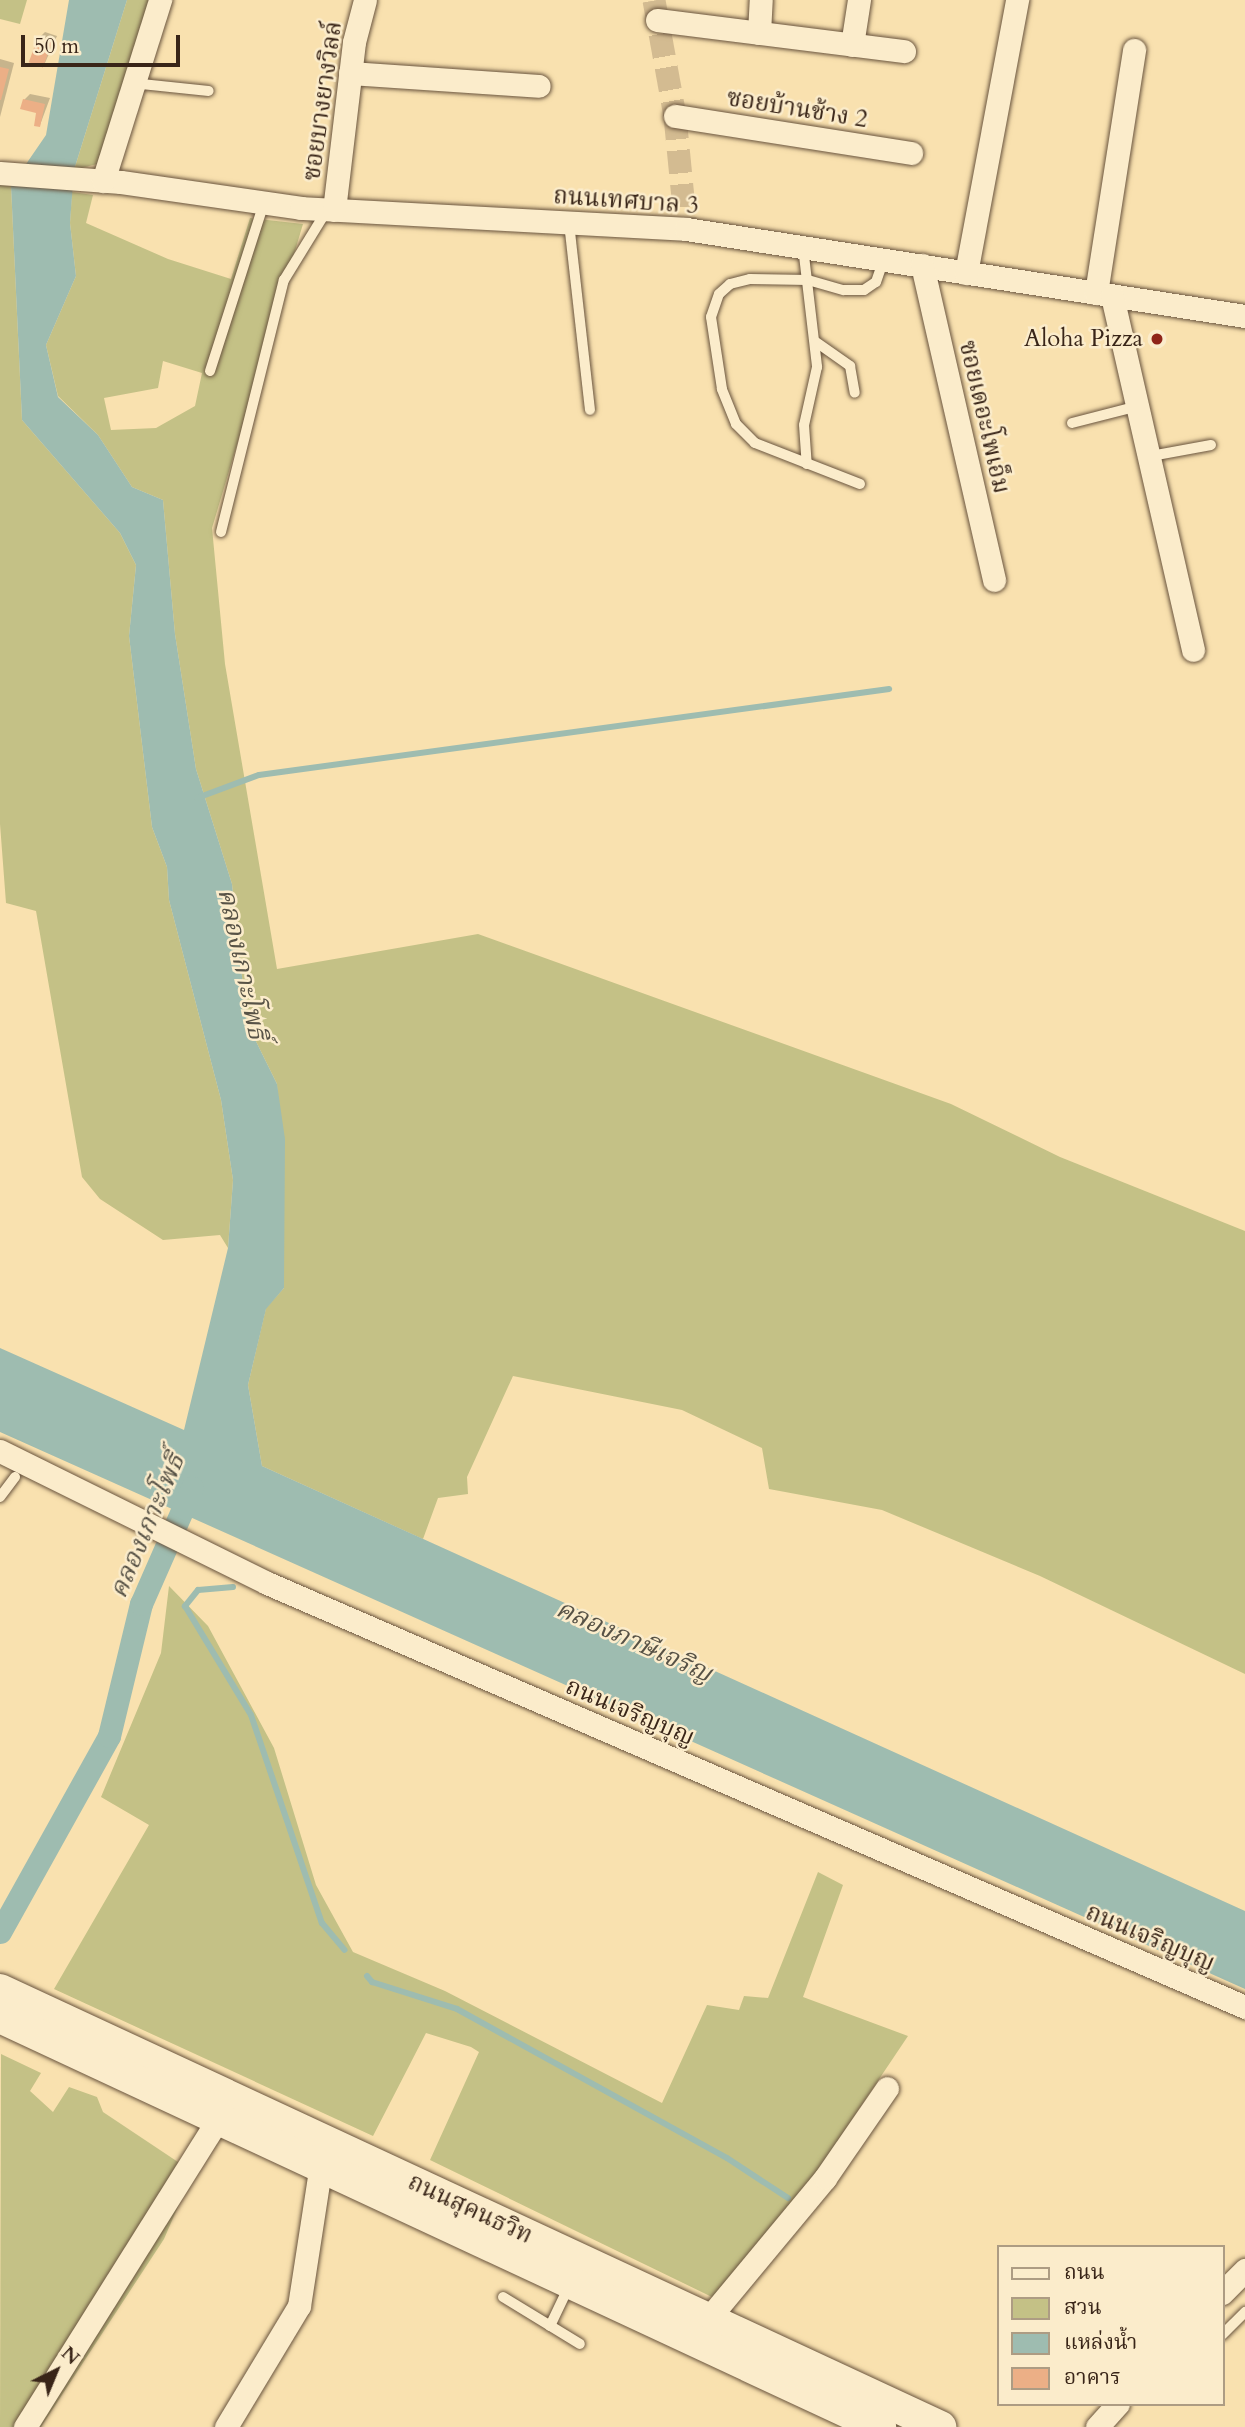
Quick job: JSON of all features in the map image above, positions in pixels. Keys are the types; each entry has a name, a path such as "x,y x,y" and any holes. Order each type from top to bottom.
{"main road":[{"name":"ถนนสุคนธวิท","path":"0,1990 570,2283 880,2427"},
{"name":"ถนนสุคนธวิท","path":"0,2017 219,2119 322,2154 708,2319 940,2427"}],"street":[{"path":"94,180 132,83 160,0"},
{"name":"ซอยบางยางวิลล์","path":"331,210 350,73 365,0"},
{"path":"759,33 761,0"},
{"path":"852,45 859,0"},
{"path":"966,273 1017,0"},
{"path":"657,20 904,51"},
{"path":"1135,50 1104,295 1139,406 1193,650"},
{"path":"350,73 538,86"},
{"name":"ซอยบ้านช้าง 2","path":"675,117 911,153"},
{"name":"ถนนเทศบาล 3","path":"7,174 94,180 331,210 686,229 1245,316"},
{"name":"ซอยเดอะโพเอ็ม","path":"922,265 994,580"},
{"name":"ถนนเจริญบุญ","path":"0,1451 267,1583 1245,2007"},
{"path":"708,2319 825,2178 887,2088"},
{"path":"25,2427 219,2119"},
{"path":"226,2427 299,2306 322,2154"},
{"path":"1224,2291 1245,2270"},
{"path":"1097,2427 1116,2406"}],"lane":[{"path":"132,83 209,91"},
{"path":"211,371 264,203"},
{"path":"221,532 284,280 331,210"},
{"path":"569,223 590,410"},
{"path":"803,247 817,367 804,425 807,464"},
{"path":"860,484 755,443 736,424 722,389 711,317 719,294 730,284 750,279 807,280 844,290 864,290 876,282 884,259"},
{"path":"816,342 850,366 855,393"},
{"path":"1072,423 1139,406"},
{"path":"1151,456 1211,445"},
{"path":"0,1497 15,1477"},
{"path":"550,2326 570,2283"},
{"path":"503,2297 580,2344"},
{"path":"1224,2333 1245,2312"}],"green space":[{"path":"0,0 27,0 20,24 0,19"},
{"path":"127,0 155,0 97,164 74,170"},
{"path":"0,185 11,186 22,420 120,533 136,565 129,636 152,827 167,867 169,900 221,1100 233,1180 228,1248 220,1235 163,1240 100,1199 82,1177 36,911 6,903 0,824"},
{"path":"72,192 93,195 86,223 168,259 231,279 250,218 303,224 212,528 225,664 277,969 478,934 951,1104 1060,1157 1245,1231 1245,1674 1040,1576 882,1510 769,1489 762,1448 682,1410 513,1376 467,1477 468,1494 438,1498 423,1539 262,1466 248,1385 266,1308 284,1288 277,1084 247,1023 232,884 196,769 175,634 163,500 132,487 98,435 58,396 46,345 76,276 70,223","holes":["163,361 202,373 195,406 156,428 111,430 104,398 158,388"]},
{"path":"169,1586 208,1626 274,1748 316,1885 353,1952 445,1991 662,2103 707,2005 739,2010 744,1996 768,1998 818,1872 843,1885 803,1997 908,2036 808,2185 714,2298 430,2160 479,2052 471,2047 426,2033 373,2136 54,1989 149,1825 101,1797 161,1653"},
{"path":"1,2054 41,2073 30,2091 53,2112 69,2087 97,2097 103,2112 193,2172 164,2239 41,2427 0,2427"}],"water":[{"name":"คลองภาษีเจริญ","path":"69,0 127,0 74,170 70,223 76,276 46,345 58,397 98,435 132,487 163,500 175,634 196,769 232,884 247,1023 277,1084 285,1139 284,1288 266,1309 248,1385 262,1466 1245,1911 1245,1989 0,1432 0,1348 184,1430 228,1248 233,1180 221,1100 169,900 167,867 152,827 129,636 136,565 120,533 22,420 11,186 46,135"}],"building":[{"path":"38,37 52,42 43,68 29,62"},
{"path":"0,67 9,69 1,100 0,100"},
{"path":"23,99 45,104 40,127 34,126 36,113 20,109"}],"waterway":[{"path":"197,798 259,775 889,689"},
{"name":"คลองเกาะโพธิ์","path":"0,1932 109,1736 141,1604 192,1488"},
{"path":"233,1587 198,1590 185,1606 251,1715 322,1923 345,1950"},
{"path":"367,1976 372,1982 457,2009 727,2158 788,2198"}],"tunnel":[{"path":"654,0 675,116 686,229"}],"place":[{"name":"Aloha Pizza","path":"1157,339"}]}
